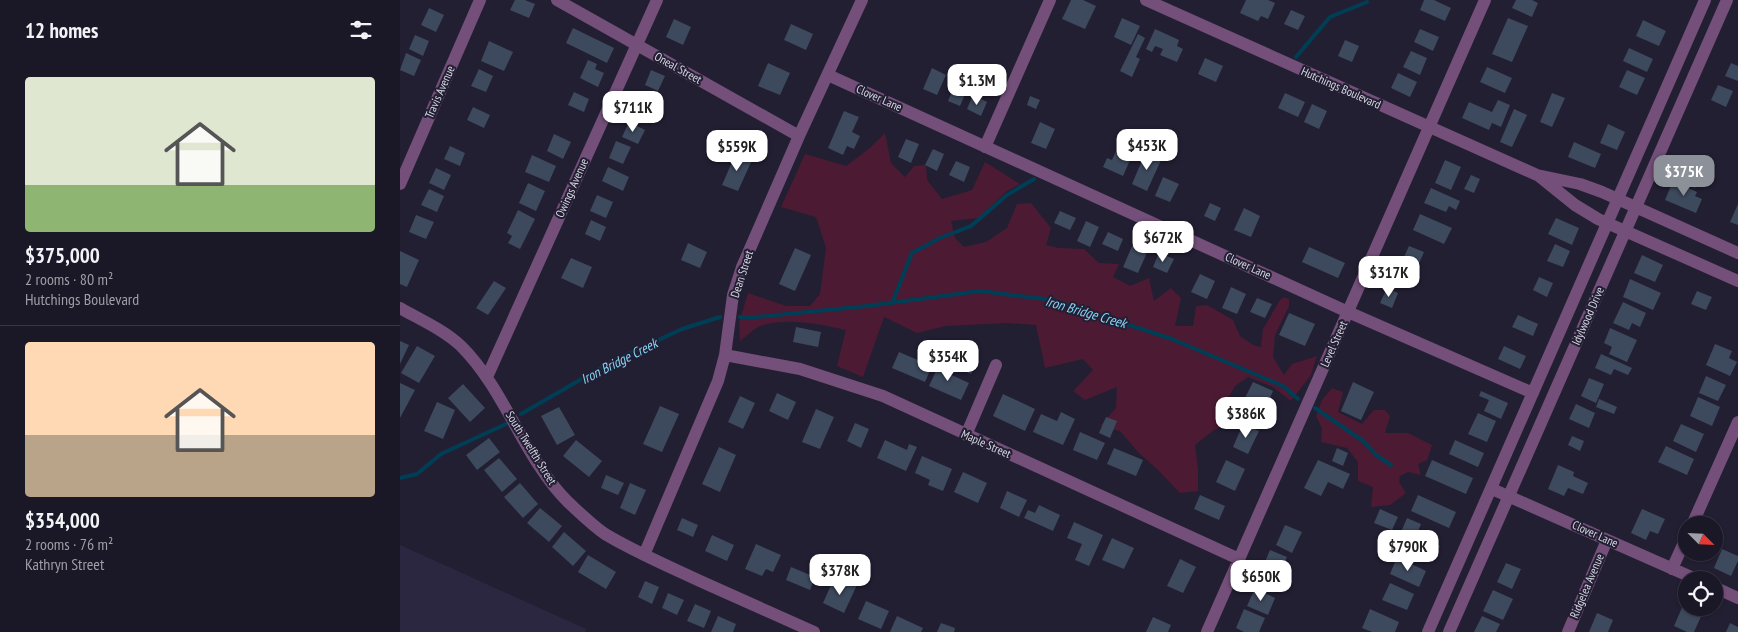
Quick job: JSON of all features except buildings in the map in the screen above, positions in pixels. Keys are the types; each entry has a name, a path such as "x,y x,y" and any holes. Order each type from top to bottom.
{"street":[{"name":"Travis Avenue","path":"400,184 480,0"},
{"name":"Oneal Street","path":"557,0 799,136"},
{"name":"Owings Avenue","path":"487,377 657,0"},
{"name":"Dean Street","path":"644,555 715,390 725,355 736,283 799,136 862,0"},
{"path":"985,147 1050,0"},
{"name":"Hutchings Boulevard","path":"1146,0 1173,6 1429,127 1537,175 1580,184 1738,253"},
{"name":"Level Street","path":"1207,632 1485,0"},
{"name":"Idylwood Drive","path":"1428,632 1705,0"},
{"name":"Idylwood Drive","path":"1450,632 1727,0"},
{"name":"Clover Lane","path":"828,75 1348,312 1532,393"},
{"name":"Hutchings Boulevard","path":"1537,175 1576,205 1607,224 1738,281"},
{"name":"South Twelfth Street","path":"400,308 441,330 460,346 487,377 537,461 567,500 604,533 644,555 814,632"},
{"name":"Maple Street","path":"725,355 800,369 874,393 1239,559"},
{"path":"966,435 996,365"},
{"path":"1696,516 1738,422"},
{"name":"Clover Lane","path":"1492,489 1678,572"},
{"name":"Ridgelea Avenue","path":"1568,632 1607,540"},
{"path":"1672,569 1678,556"},
{"path":"1723,591 1738,598"}],"shaded area":[{"path":"885,133 891,163 905,177 914,166 926,165 927,180 942,199 972,190 985,162 1020,184 1007,191 978,218 951,221 955,238 964,247 986,242 1007,228 1017,204 1031,203 1051,228 1046,245 1059,248 1084,249 1099,263 1119,264 1113,277 1130,286 1149,278 1154,301 1171,288 1181,298 1175,326 1193,326 1196,306 1207,305 1233,320 1240,336 1253,345 1261,347 1263,329 1280,300 1284,297 1289,299 1289,306 1275,335 1273,357 1284,375 1292,364 1317,356 1311,375 1291,401 1273,387 1248,377 1235,386 1228,398 1242,416 1231,424 1214,430 1195,445 1198,491 1180,493 1139,453 1120,431 1100,426 1116,408 1117,387 1085,400 1073,391 1093,370 1083,359 1045,368 1036,325 1007,323 946,326 917,333 884,317 863,377 837,366 846,330 794,322 773,323 757,328 740,341 739,323 748,293 786,306 810,306 820,294 826,248 816,217 781,207 805,154 846,166 870,148"},
{"path":"1332,388 1343,392 1338,412 1362,424 1374,410 1385,410 1390,416 1385,433 1408,433 1432,445 1427,460 1418,464 1421,475 1408,472 1400,476 1399,482 1406,493 1390,505 1371,507 1373,487 1358,481 1358,462 1347,448 1321,442 1322,428 1316,416 1322,400"},
{"path":"400,545 586,629 585,632 400,632"}],"waterway":[{"path":"1296,57 1330,17 1367,2"},
{"path":"892,303 912,253 940,238 971,226 1007,195 1034,179"},
{"name":"Iron Bridge Creek","path":"740,317 867,306 980,291 1053,300 1172,339 1283,386 1298,399"},
{"name":"Iron Bridge Creek","path":"521,414 611,362 682,329 720,317"},
{"name":"Iron Bridge Creek","path":"1315,408 1363,441 1376,455 1391,465"},
{"name":"Iron Bridge Creek","path":"400,478 417,474 441,454 506,424"}]}
